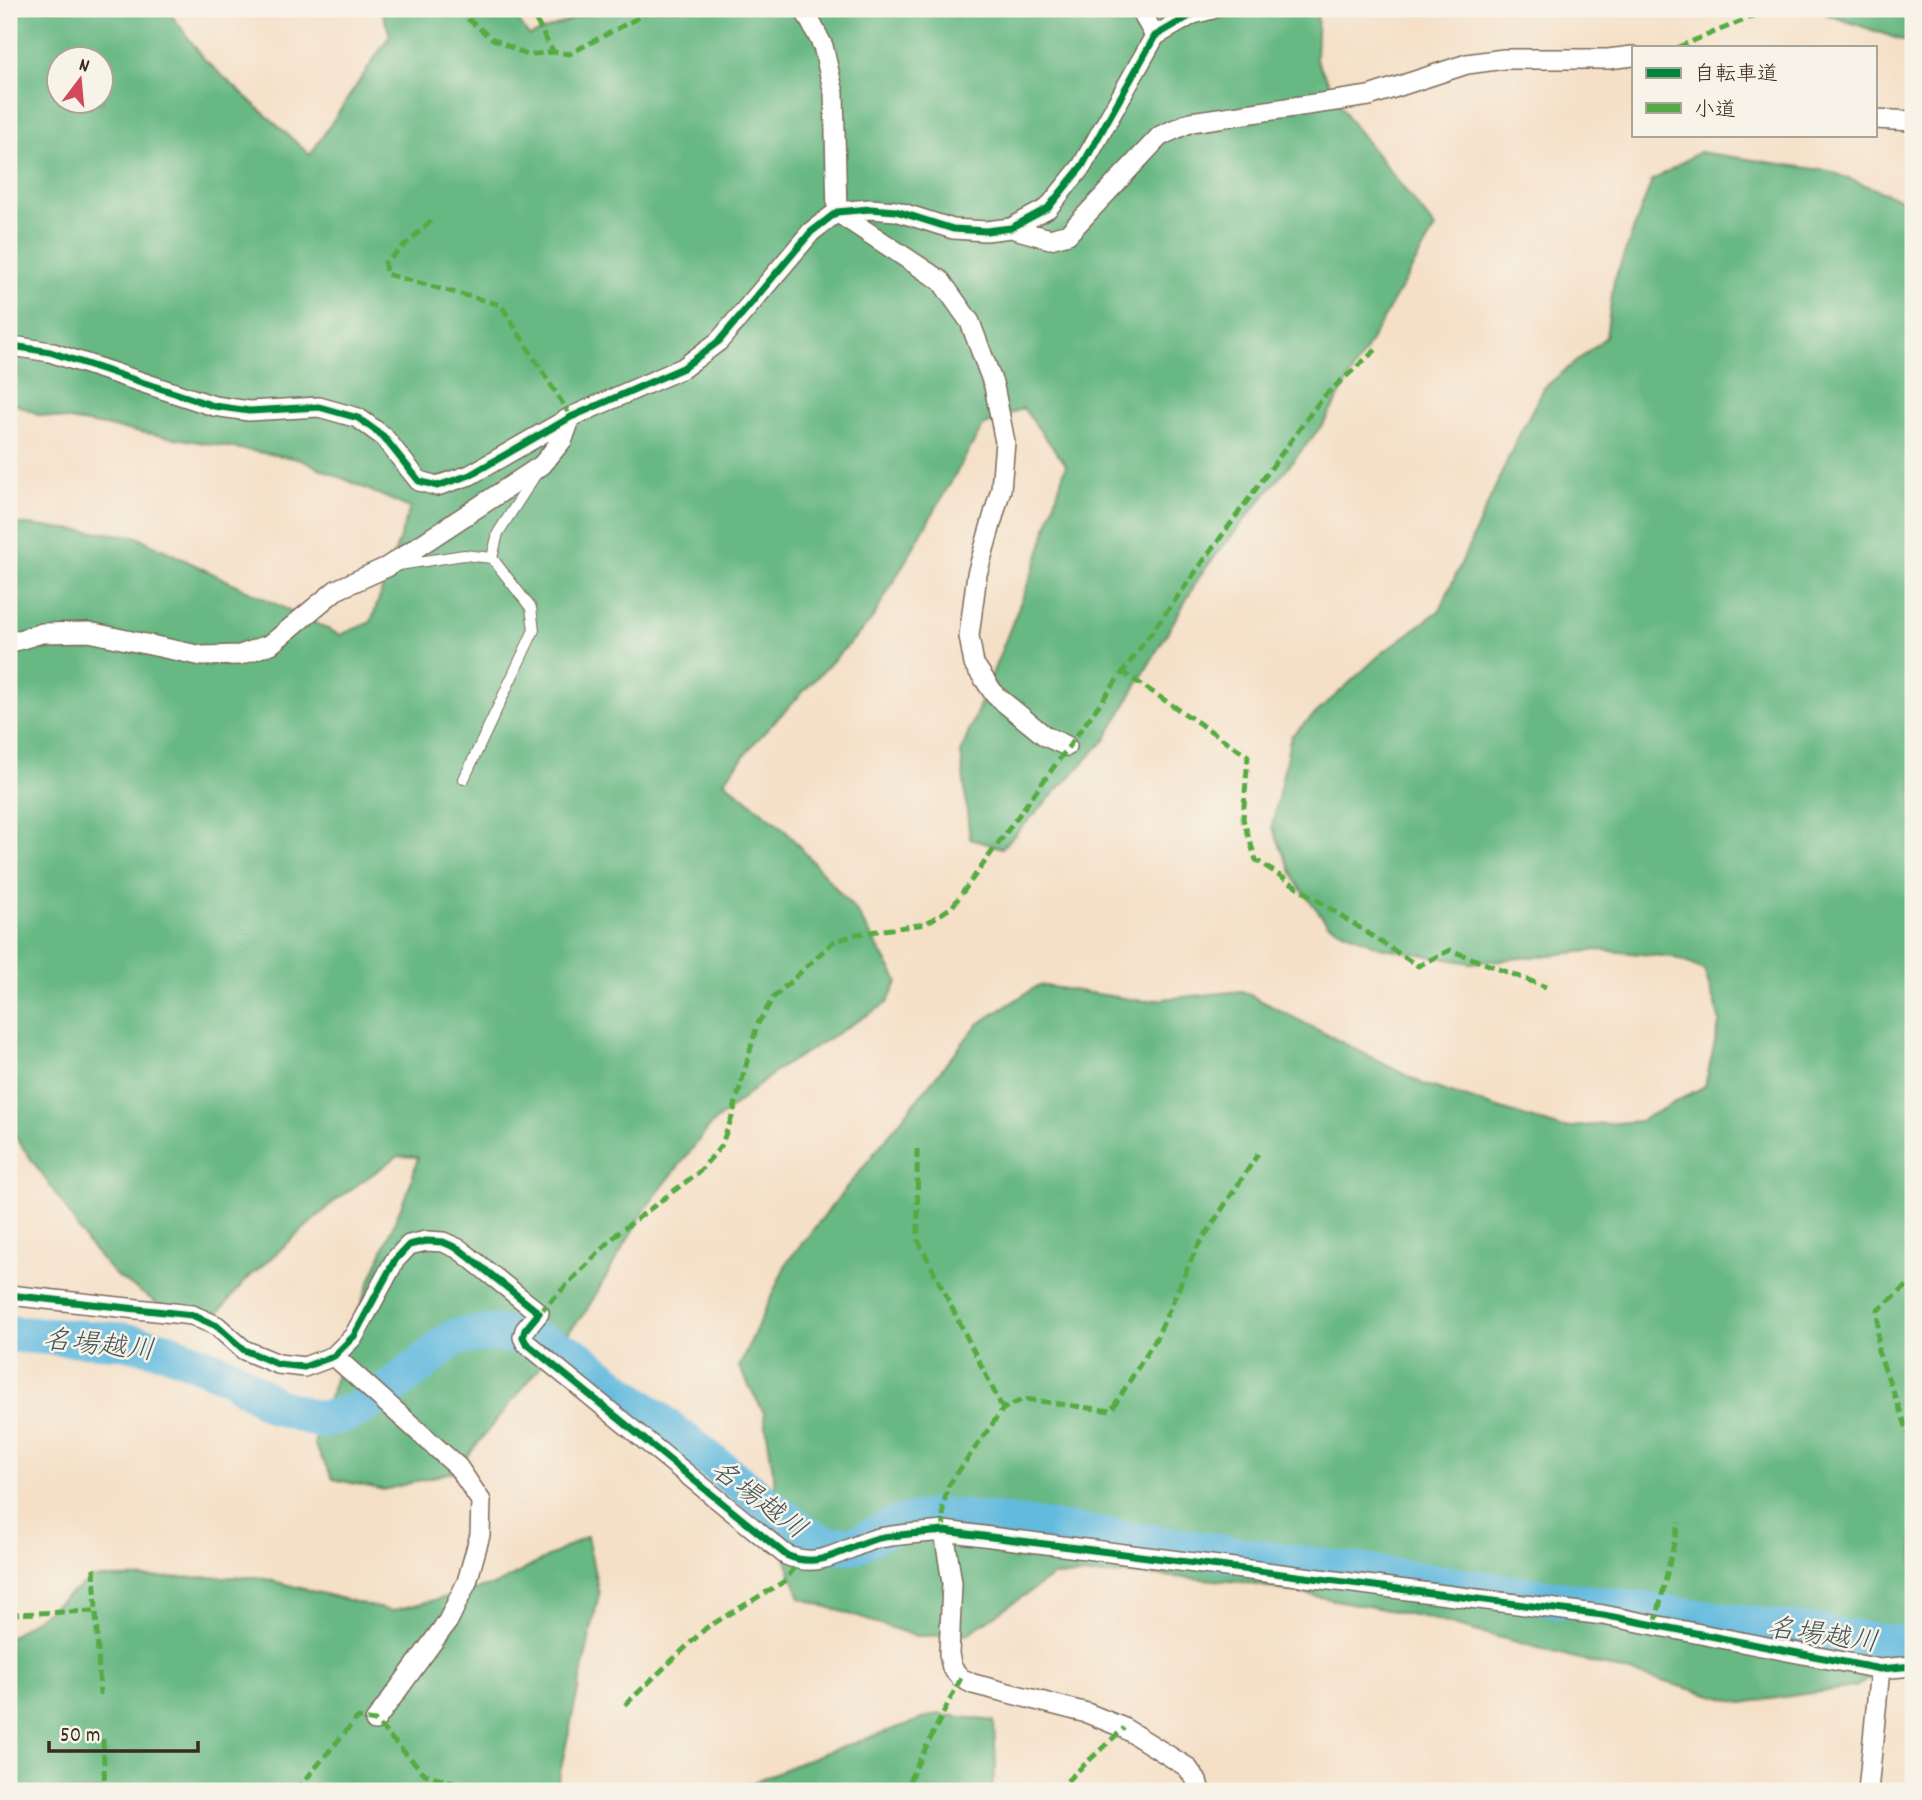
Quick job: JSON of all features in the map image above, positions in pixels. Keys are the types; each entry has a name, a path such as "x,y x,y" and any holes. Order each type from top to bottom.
{"street":[{"path":"804,9 823,46 834,93 837,212"},
{"path":"1140,9 1155,36"},
{"path":"9,348 50,352 214,406 249,411 319,407 358,418 383,436 419,481 436,486 470,475 571,416 683,368 719,341 811,232 837,212 870,209 896,211 953,229 986,231 1011,228 1048,208 1082,166 1155,36 1193,15 1212,9"},
{"path":"1011,228 1050,239 1068,234 1160,136 1191,122 1369,96 1467,64 1492,60 1608,59 1632,56"},
{"path":"1876,119 1913,121"},
{"path":"837,212 941,281 970,322 994,386 1004,442 1001,489 977,574 969,636 974,664 995,695 1045,736 1067,746"},
{"path":"9,643 42,634 89,632 202,656 240,655 271,644 336,590 387,566 542,465 563,439 571,416"},
{"path":"9,1295 192,1315 216,1326 244,1350 278,1364 304,1367 334,1356 354,1336 395,1260 409,1245 426,1241 443,1242 459,1249 540,1313 523,1337 526,1343 786,1555 799,1561 815,1562 878,1539 944,1531 1603,1615 1880,1669 1913,1665"},
{"path":"334,1356 458,1467 481,1501 480,1535 467,1582 448,1621 375,1721"},
{"path":"944,1531 952,1583 949,1654 953,1668 961,1678 973,1684 1087,1713 1124,1728 1187,1767 1197,1781 1200,1791"},
{"path":"1868,1791 1880,1669"}],"lane":[{"path":"492,558 498,533 542,465"},
{"path":"387,566 464,555 492,558 531,608 534,630 464,779"}],"green space":[{"path":"9,9 167,9 204,59 310,155 390,35 381,9 511,9 529,36 600,9 1318,9 1316,59 1348,118 1435,228 1324,423 1203,571 1105,740 1002,848 970,839 961,752 1037,561 1066,465 1023,408 983,426 871,621 756,741 724,781 784,829 857,912 898,981 887,1003 777,1070 711,1125 648,1205 586,1311 455,1471 384,1490 333,1479 314,1444 357,1313 410,1185 418,1157 398,1156 336,1200 244,1282 219,1312 167,1310 114,1274 87,1243 63,1204 14,1135 9,1133 9,523 135,536 340,635 371,622 410,508 299,459 40,415 9,401"},
{"path":"1818,9 1913,9 1913,44 1829,15"},
{"path":"1699,152 1829,171 1913,204 1913,1655 1855,1687 1742,1703 1424,1617 1241,1582 1135,1574 1053,1576 966,1635 916,1636 800,1598 787,1563 764,1413 739,1367 787,1262 977,1025 1039,985 1143,1001 1242,991 1423,1084 1561,1128 1640,1121 1705,1086 1720,1021 1704,970 1673,957 1598,950 1471,963 1379,947 1328,924 1297,884 1272,827 1291,736 1381,654 1440,610 1518,437 1544,388 1606,337 1614,281 1652,181"},
{"path":"587,1536 599,1594 556,1791 9,1791 9,1638 92,1578 257,1577 391,1611 498,1584"},
{"path":"937,1714 994,1721 996,1766 991,1791 732,1791 821,1754"}],"waterway":[{"name":"名場越川","path":"9,1334 124,1341 167,1350 230,1376 275,1406 320,1420 350,1413 383,1395 455,1337 491,1333 535,1339 574,1355 808,1536 829,1545 854,1545 895,1525 938,1516 1010,1523 1913,1646"}],"marked path":[{"path":"456,9 491,38 527,55 554,52"},
{"path":"526,9 554,52 569,54 655,9"},
{"path":"1680,46 1754,16 1763,9"},
{"path":"431,221 385,263 386,274 501,305 571,417"},
{"path":"539,1313 618,1233 699,1172 721,1146 732,1117 757,1025 773,998 833,942 857,934 925,924 952,907 1322,398 1379,347"},
{"path":"1121,671 1248,756 1243,819 1256,860 1418,966 1450,950 1546,987"},
{"path":"917,1149 918,1240 1003,1409"},
{"path":"944,1531 943,1507 948,1486 1003,1409 1024,1399 1111,1411 1157,1337 1196,1249 1258,1154"},
{"path":"1907,1286 1878,1310 1878,1351 1913,1445"},
{"path":"1655,1625 1679,1522"},
{"path":"625,1705 706,1628 785,1581 799,1561"},
{"path":"94,1568 100,1695"},
{"path":"9,1614 96,1611"},
{"path":"898,1791 910,1779 961,1678"},
{"path":"296,1791 357,1718 375,1721 425,1774 485,1791"},
{"path":"1056,1791 1124,1728"},
{"path":"103,1739 105,1791"}],"cycle path":[{"path":"9,348 50,352 214,406 249,411 319,407 358,418 383,436 419,481 437,486 470,475 571,417 683,368 719,341 811,232 837,212 870,209 896,211 953,229 986,231 1011,228 1048,208 1082,166 1155,36 1193,14 1212,9"},
{"path":"9,1295 192,1315 217,1326 244,1350 278,1364 304,1367 334,1356 354,1336 395,1260 409,1245 426,1241 443,1242 459,1249 539,1313 525,1330 523,1337 526,1343 786,1555 799,1559 822,1559 879,1538 944,1531 1603,1615 1880,1669 1913,1666"}]}
